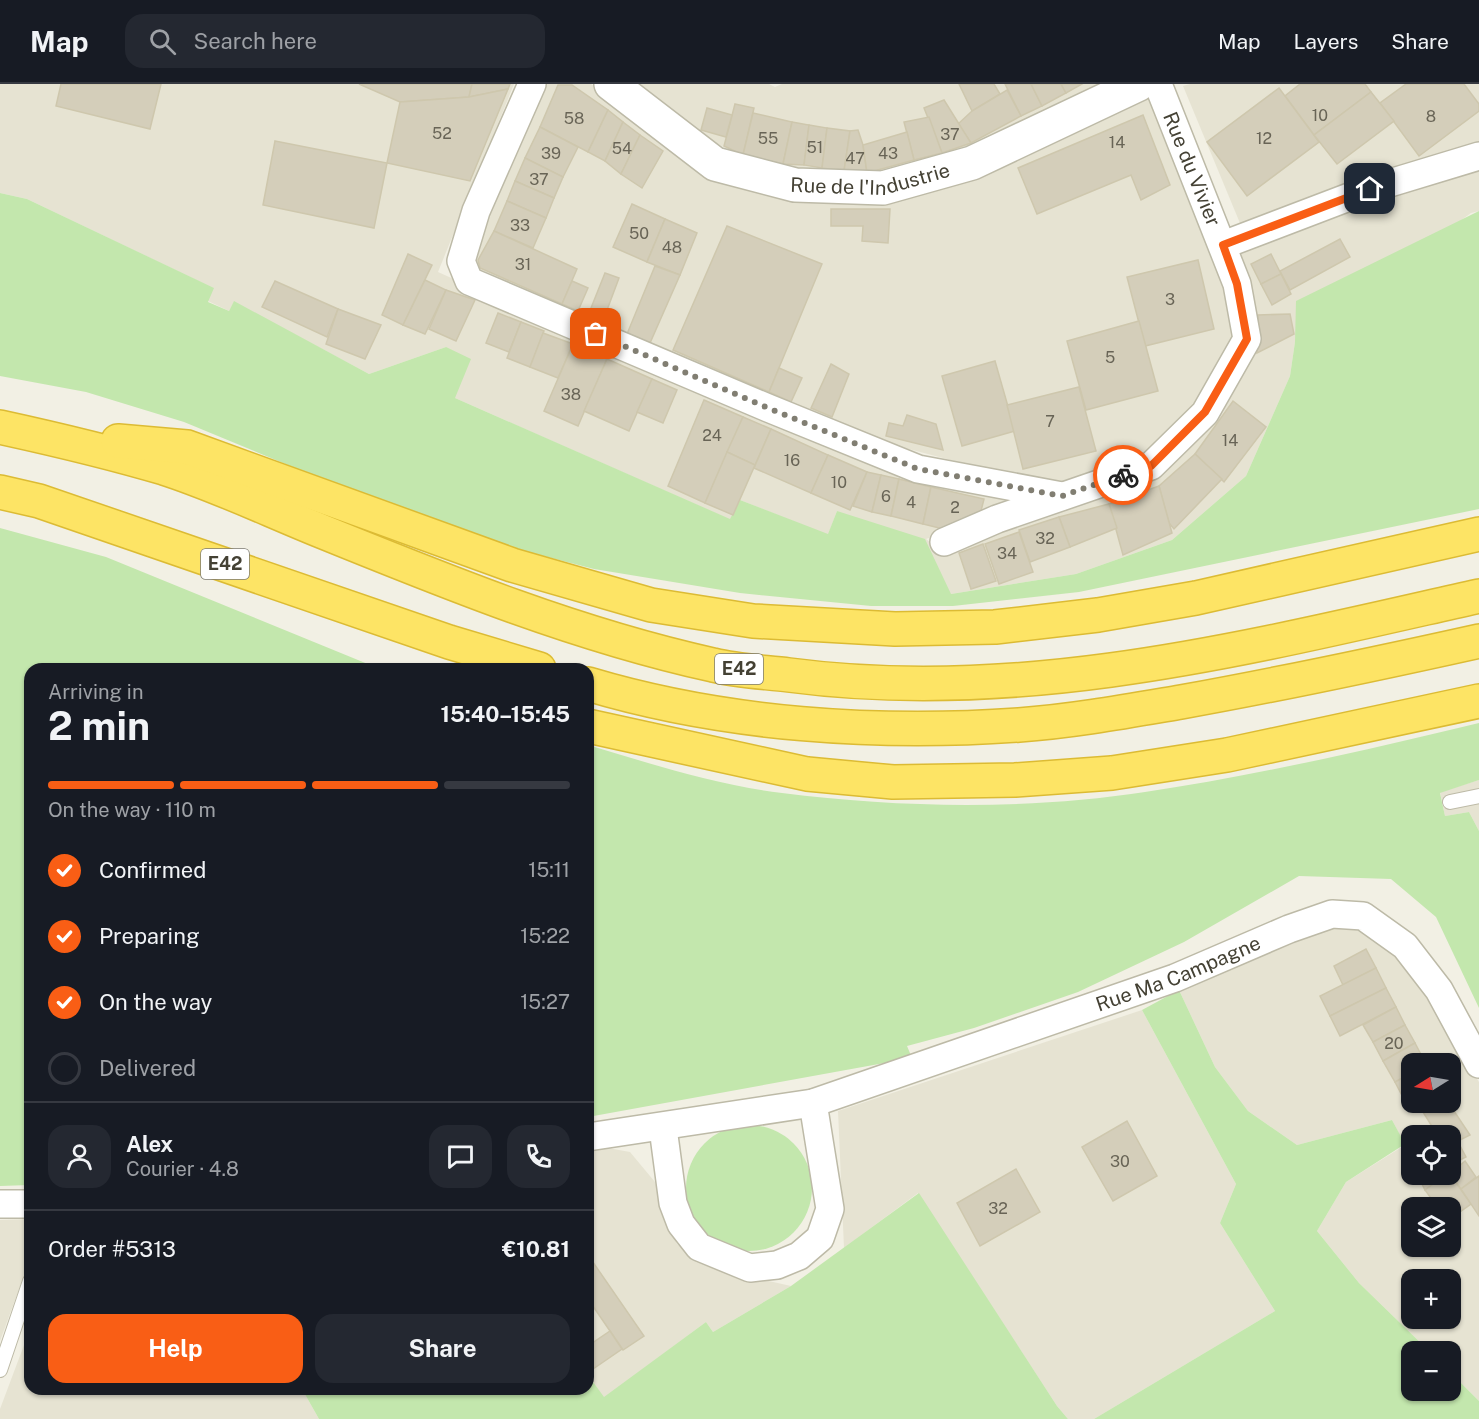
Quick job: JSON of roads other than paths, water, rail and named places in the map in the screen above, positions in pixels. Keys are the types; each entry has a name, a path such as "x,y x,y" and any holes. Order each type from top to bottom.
{"highway":[{"path":"15,430 187,447 512,565 651,605 753,621 895,629 995,627 1098,615 1196,598 1479,534"},
{"name":"E42","path":"15,430 167,469 485,597 623,642 716,666 822,680 928,686 1002,683 1137,667 1279,641 1479,596"},
{"name":"E42","path":"0,492 39,501 449,642 519,663"},
{"name":"E42","path":"594,686 621,694 714,712 819,724 938,728 1021,725 1138,710 1283,684 1479,641"},
{"path":"449,642 467,663"},
{"path":"594,727 807,774 893,782 1015,780 1112,773 1227,755 1479,701"}],"street":[{"path":"532,84 476,211 461,261 470,282 918,469 1062,496"},
{"name":"Rue de l'Industrie","path":"611,84 715,164 795,185 883,188 972,163 1139,84"},
{"name":"Rue du Vivier","path":"944,542 997,519 1151,466 1205,412 1247,339 1237,284 1158,84"},
{"path":"1223,245 1370,189 1479,156"},
{"name":"Rue Ma Campagne","path":"594,1136 663,1128 813,1103 1175,978 1288,929 1332,914 1363,916 1405,946 1439,990 1479,1064"},
{"path":"663,1128 673,1203 681,1224 699,1247 750,1268 777,1265 800,1256 820,1238 830,1209 813,1103"},
{"path":"0,1204 24,1204"}],"lane":[{"path":"1450,802 1479,796"},
{"path":"0,1370 24,1299"}]}
